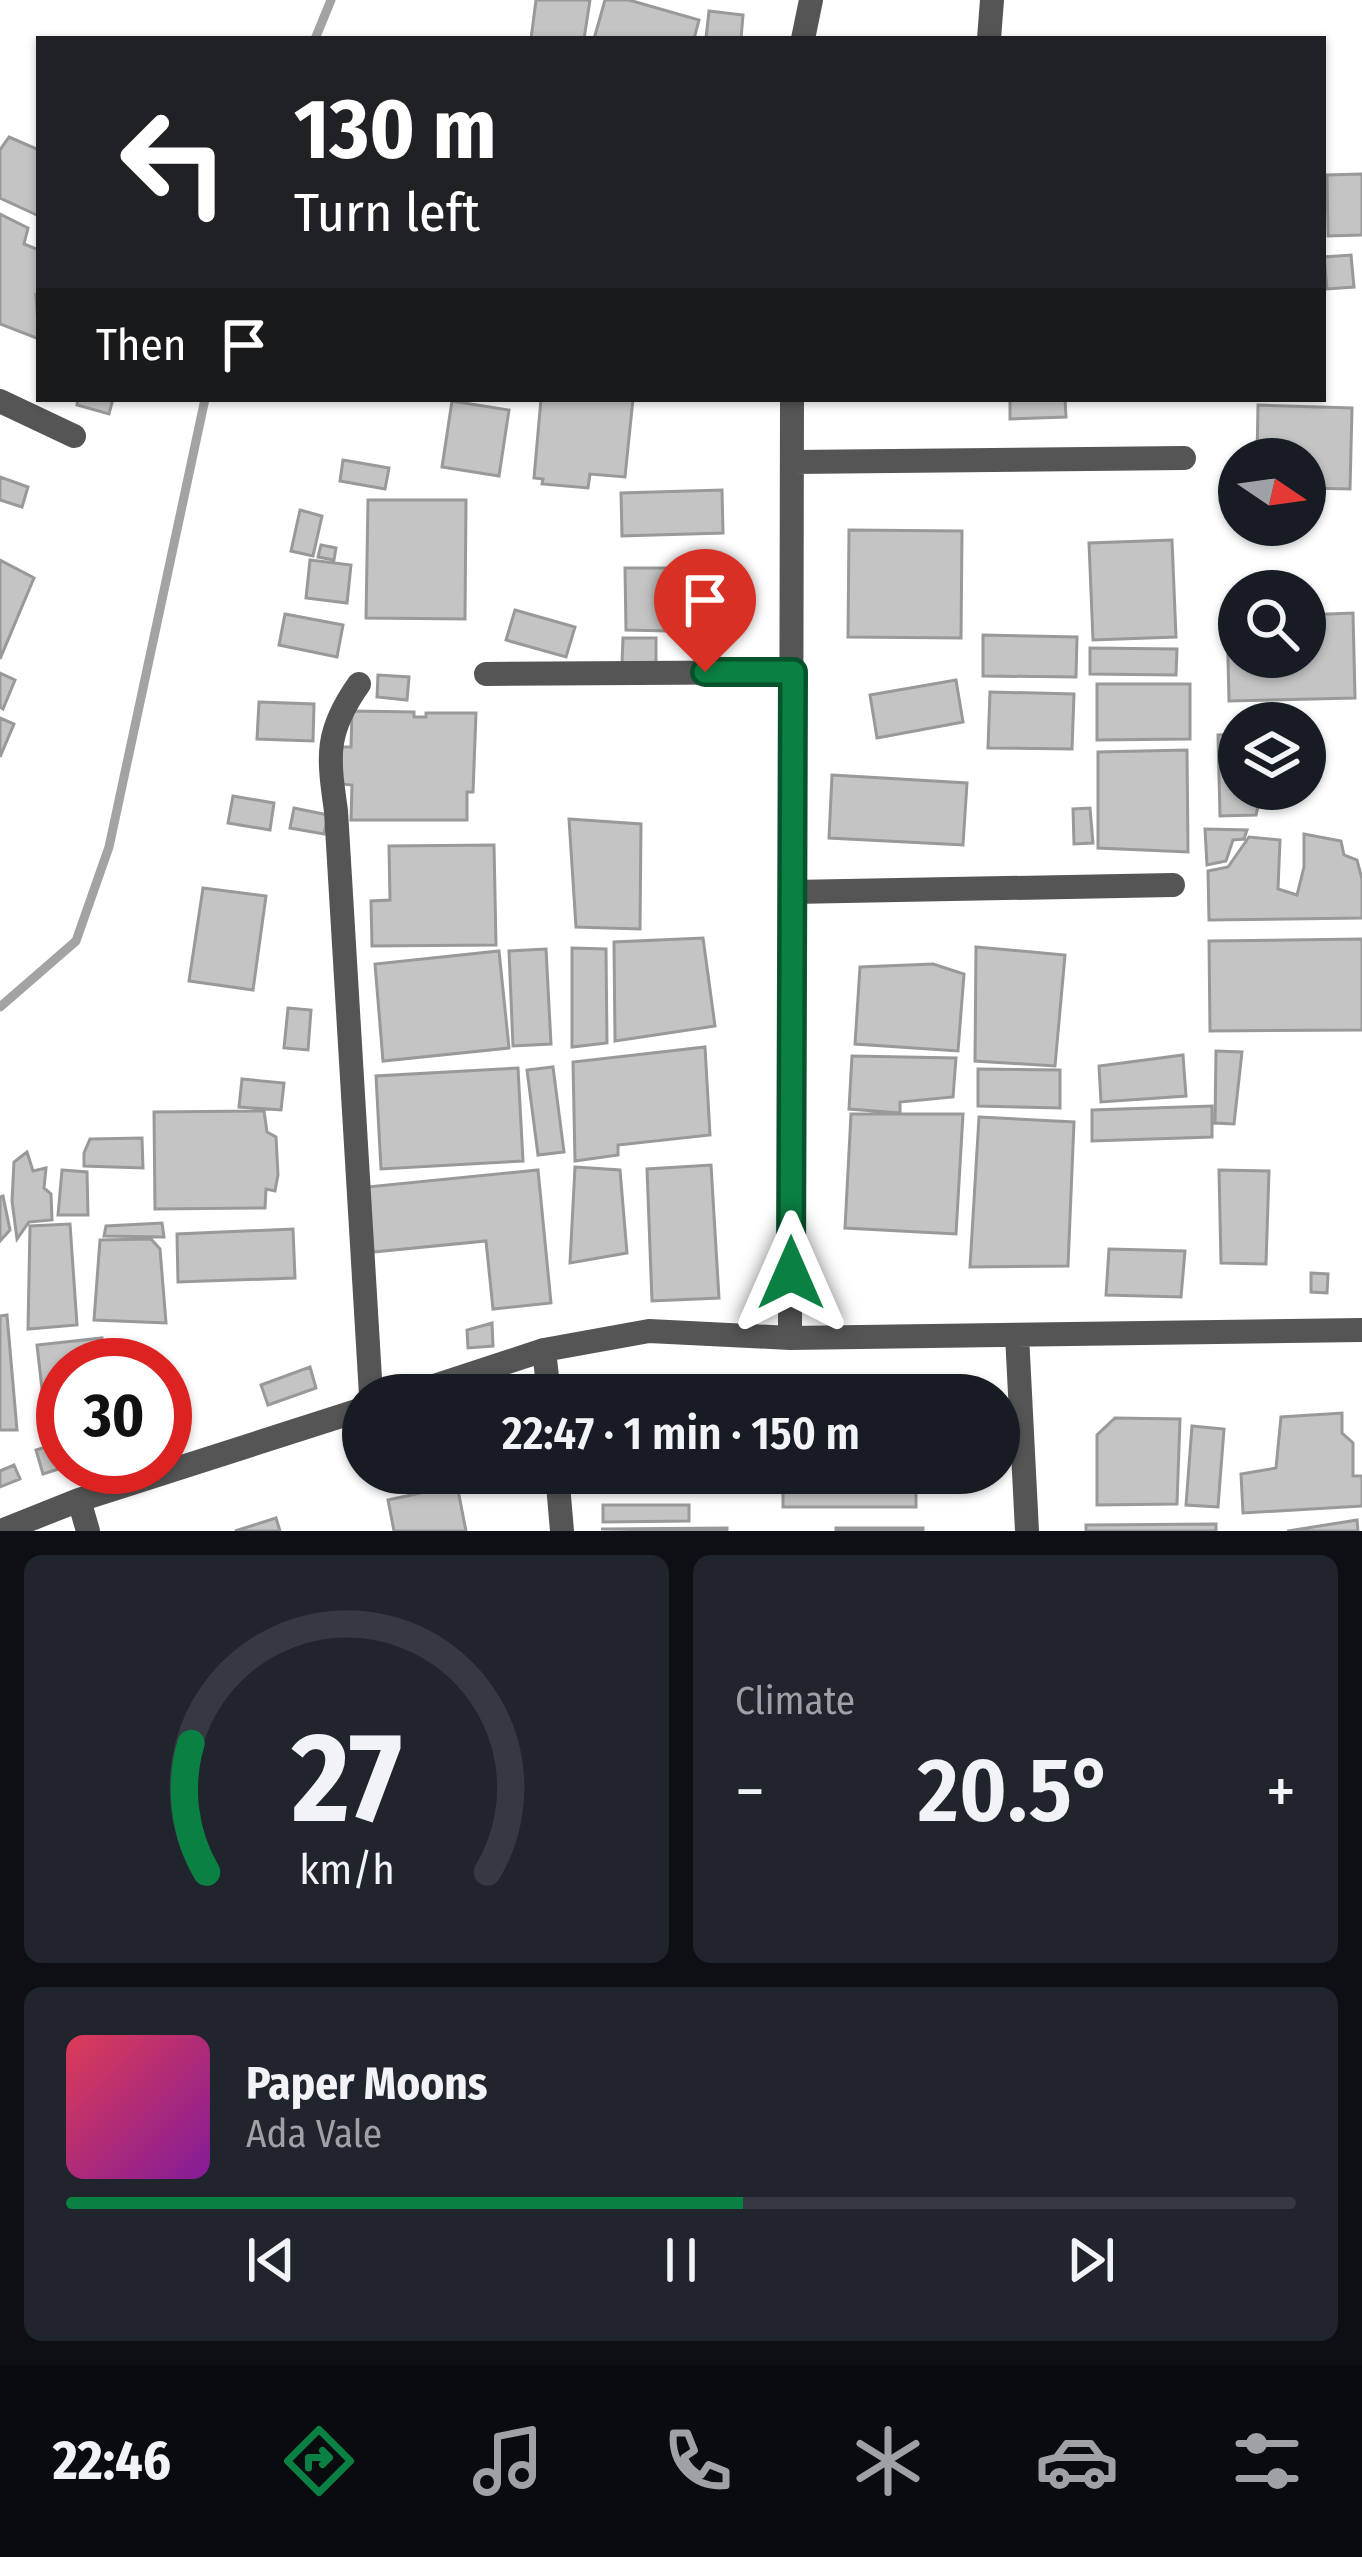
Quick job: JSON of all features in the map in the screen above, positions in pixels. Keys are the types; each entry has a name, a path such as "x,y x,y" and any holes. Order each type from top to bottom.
{"street":[{"path":"804,36 811,0"},
{"path":"989,36 992,0"},
{"path":"0,401 74,436"},
{"path":"790,1338 792,402"},
{"path":"793,462 1184,458"},
{"path":"486,674 793,672"},
{"path":"358,684 339,712 328,748 336,811 370,1374"},
{"path":"792,892 1173,885"},
{"path":"471,1374 544,1350 662,1330 790,1338 1362,1330"},
{"path":"1017,1335 1027,1531"},
{"path":"544,1350 547,1374"},
{"path":"1,1531 79,1500 342,1416"},
{"path":"558,1494 562,1531"},
{"path":"79,1500 88,1531"}],"building":[{"path":"536,0 590,0 584,36 531,36"},
{"path":"605,0 629,0 699,20 695,36 595,36"},
{"path":"709,11 743,15 741,36 706,36"},
{"path":"9,137 36,149 36,215 0,198 0,150"},
{"path":"1362,174 1362,235 1328,236 1327,175"},
{"path":"0,214 28,228 24,244 36,249 36,338 0,324"},
{"path":"1351,255 1354,287 1327,289 1326,257"},
{"path":"78,402 112,402 109,414"},
{"path":"452,402 509,410 499,476 442,467"},
{"path":"541,402 633,402 625,477 590,474 588,488 542,484 543,479 534,478"},
{"path":"1010,402 1065,402 1066,417 1010,419"},
{"path":"1258,405 1352,408 1350,489 1326,488 1326,438 1257,438"},
{"path":"343,460 389,468 385,489 340,481"},
{"path":"0,477 28,487 22,507 0,500"},
{"path":"722,490 723,533 622,536 621,493"},
{"path":"368,500 466,500 465,619 366,618"},
{"path":"300,510 322,516 313,556 291,551"},
{"path":"849,530 962,531 961,638 848,637"},
{"path":"1172,540 1176,637 1093,640 1089,543"},
{"path":"321,545 336,548 334,560 318,557"},
{"path":"0,560 34,578 0,659"},
{"path":"310,560 351,565 347,603 306,598"},
{"path":"625,568 669,568 668,631 626,630"},
{"path":"515,610 575,627 566,657 506,640"},
{"path":"1353,613 1355,698 1229,701 1228,678 1326,678 1326,614"},
{"path":"285,614 343,625 337,657 279,645"},
{"path":"983,635 1077,637 1076,677 983,676"},
{"path":"623,638 656,638 656,663 622,663"},
{"path":"1090,648 1177,649 1176,675 1090,674"},
{"path":"0,673 15,680 3,709 0,707"},
{"path":"378,675 409,677 407,700 377,697"},
{"path":"956,680 963,722 877,738 870,695"},
{"path":"1097,684 1190,684 1190,739 1097,740"},
{"path":"990,692 1074,694 1072,749 988,748"},
{"path":"259,702 314,704 313,741 257,739"},
{"path":"352,711 414,712 414,717 476,713 473,792 467,792 467,820 351,820 352,785 341,784 341,747 351,747"},
{"path":"0,718 14,724 0,757"},
{"path":"1187,750 1188,852 1098,848 1098,752"},
{"path":"832,775 967,783 963,845 829,838"},
{"path":"233,796 274,803 270,830 228,823"},
{"path":"294,808 328,815 324,834 290,828"},
{"path":"1090,808 1093,843 1074,844 1073,809"},
{"path":"1220,810 1257,810 1256,815 1220,816"},
{"path":"569,819 641,824 640,929 576,927"},
{"path":"1205,829 1247,830 1244,839 1233,840 1226,861 1207,865"},
{"path":"1304,834 1341,841 1344,855 1357,860 1362,918 1209,920 1208,871 1228,867 1249,837 1280,840 1278,889 1297,895 1304,867"},
{"path":"494,845 496,945 372,946 371,901 390,900 389,846"},
{"path":"203,888 266,896 253,990 189,981"},
{"path":"703,938 715,1026 615,1041 614,942"},
{"path":"1362,939 1362,1030 1210,1031 1209,941"},
{"path":"976,947 1065,955 1055,1066 975,1061"},
{"path":"572,948 606,949 607,1043 572,1047"},
{"path":"546,949 551,1044 513,1046 509,951"},
{"path":"499,951 509,1048 383,1061 375,964"},
{"path":"933,964 964,974 958,1051 855,1044 860,967"},
{"path":"288,1008 311,1010 308,1050 284,1048"},
{"path":"705,1047 710,1135 618,1145 618,1155 575,1161 573,1062"},
{"path":"1216,1051 1242,1052 1234,1124 1215,1123"},
{"path":"1183,1055 1186,1096 1101,1102 1099,1066"},
{"path":"852,1056 956,1058 953,1097 900,1102 900,1113 849,1109"},
{"path":"553,1067 564,1152 538,1155 527,1070"},
{"path":"518,1068 523,1161 381,1169 376,1076"},
{"path":"978,1069 1060,1070 1060,1108 978,1106"},
{"path":"242,1079 284,1083 281,1110 239,1107"},
{"path":"1212,1106 1212,1137 1092,1141 1092,1110"},
{"path":"264,1111 267,1132 276,1137 278,1175 275,1191 266,1189 265,1208 155,1209 154,1112"},
{"path":"851,1114 963,1114 956,1234 845,1228"},
{"path":"979,1117 1074,1122 1068,1266 970,1267"},
{"path":"142,1138 143,1168 84,1166 90,1139"},
{"path":"27,1152 33,1171 46,1168 44,1188 51,1194 52,1220 29,1222 17,1239 14,1162"},
{"path":"711,1165 719,1298 652,1301 647,1169"},
{"path":"575,1167 620,1170 627,1253 570,1263"},
{"path":"62,1170 87,1172 88,1215 58,1215"},
{"path":"538,1170 551,1303 493,1309 486,1241 373,1252 367,1187"},
{"path":"1219,1170 1269,1171 1266,1264 1221,1263"},
{"path":"0,1197 10,1230 0,1241"},
{"path":"162,1223 164,1237 104,1236 106,1226"},
{"path":"70,1224 77,1325 28,1329 30,1226"},
{"path":"293,1229 295,1278 178,1282 177,1234"},
{"path":"151,1239 160,1249 166,1323 94,1320 100,1240"},
{"path":"1109,1249 1185,1251 1181,1297 1106,1295"},
{"path":"1311,1273 1328,1274 1327,1293 1311,1292"},
{"path":"7,1315 17,1430 0,1430 0,1316"},
{"path":"492,1323 493,1346 468,1348 467,1330"},
{"path":"310,1367 316,1388 268,1405 261,1385"},
{"path":"1342,1413 1342,1433 1353,1443 1353,1476 1362,1476 1362,1506 1243,1513 1241,1474 1276,1468 1281,1417"},
{"path":"1115,1418 1180,1419 1177,1504 1097,1505 1097,1435"},
{"path":"1192,1426 1224,1429 1218,1507 1186,1505"},
{"path":"14,1465 20,1479 0,1487 0,1471"},
{"path":"416,1494 459,1494 466,1531 394,1531 388,1500"},
{"path":"783,1494 916,1494 916,1507 783,1507"},
{"path":"603,1505 689,1505 689,1521 603,1522"},
{"path":"276,1518 280,1531 235,1531"},
{"path":"1357,1520 1358,1531 1288,1531"},
{"path":"1216,1524 1216,1531 1086,1531 1086,1525"},
{"path":"727,1528 727,1531 601,1529"},
{"path":"923,1528 923,1531 836,1531"}],"waterway":[{"path":"316,36 331,0"},
{"path":"0,1007 76,941 109,847 204,402"}],"route":[{"path":"705,672 793,672 791,1273"}]}
